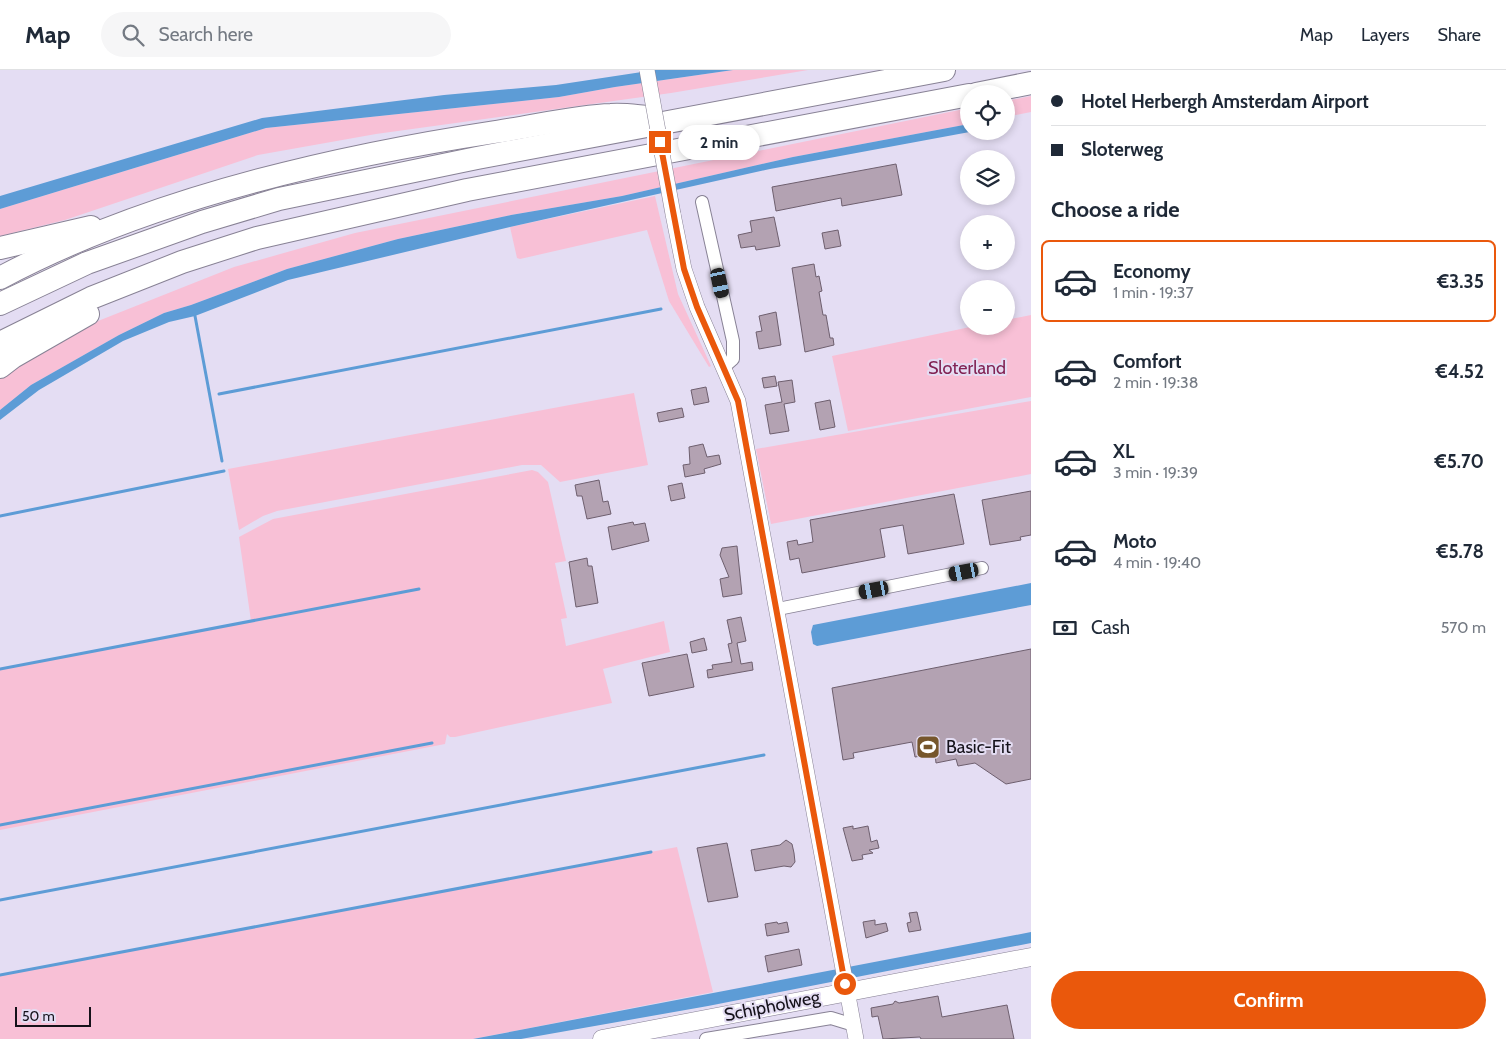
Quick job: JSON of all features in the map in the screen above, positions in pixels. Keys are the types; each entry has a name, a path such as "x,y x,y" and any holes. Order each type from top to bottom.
{"highway":[{"path":"0,304 103,257 202,222 279,199 478,158 944,70"},
{"path":"1015,86 1031,83"},
{"path":"0,343 99,295 182,262 257,238 467,190 960,97"},
{"path":"0,278 93,236 139,219 238,186 335,162 412,146 611,115 684,119"},
{"path":"0,248 60,233 139,219"},
{"path":"0,367 13,357 91,312 174,278 257,238"}],"main road":[{"name":"Schipholweg","path":"602,1039 845,988 1031,957"}],"street":[{"path":"646,70 684,269 697,307 725,366 738,401 778,609 845,988 855,1032"},
{"path":"702,202 733,342 733,358 725,366"},
{"path":"778,609 982,568"},
{"name":"Schipholweg","path":"706,1039 831,1018 855,1032"}],"green space":[{"path":"733,70 808,70 671,93 376,134 258,155 65,220 0,236 0,209 266,128 559,97"},
{"path":"1031,96 1031,112 1015,115 1015,99"},
{"path":"960,110 960,126 793,157 622,196 511,215 398,239 287,269 191,305 164,313 119,335 31,385 0,410 0,378 19,363 98,321 234,267 355,233"},
{"path":"655,196 678,294 711,366 709,367 669,301 647,230 520,259 517,258 510,227"},
{"name":"Sloterland","path":"1031,315 1031,397 848,431 832,356 960,329 960,335 1015,335 1015,318"},
{"path":"634,393 648,465 560,482 541,465 522,465 277,511 263,516 239,530 228,469"},
{"path":"1031,401 1031,474 771,524 756,449"},
{"path":"532,470 538,472 548,482 566,561 555,563 567,618 561,619 566,646 664,621 670,652 603,669 612,703 455,737 450,737 447,734 445,744 0,830 0,669 251,621 239,537 273,519"},
{"path":"677,847 713,992 473,1039 0,1039 0,975"}],"water":[{"path":"655,70 733,70 559,97 266,128 0,209 0,196 262,118 444,95 556,85"},
{"path":"960,126 960,134 770,169 510,227 288,280 195,316 169,322 123,341 39,390 0,420 0,410 31,385 119,335 164,313 191,305 287,269 398,239 511,215 622,196 793,157"},
{"path":"1031,583 1031,605 817,646 813,644 811,632 813,625"},
{"path":"1031,932 1031,943 708,1006 521,1039 473,1039"}],"building":[{"path":"896,164 902,195 842,206 841,198 776,211 772,187"},
{"path":"774,217 780,246 756,250 755,246 741,248 738,235 752,232 750,221"},
{"path":"838,230 841,246 825,249 822,233"},
{"path":"814,264 816,277 819,276 822,291 819,292 823,315 826,315 830,338 833,338 834,345 805,352 792,268"},
{"path":"776,312 781,345 759,349 756,332 762,331 759,316"},
{"path":"775,376 777,386 764,388 762,378"},
{"path":"792,380 795,402 784,404 789,431 770,434 765,405 782,402 778,382"},
{"path":"706,387 709,402 694,405 691,390"},
{"path":"830,400 835,427 820,430 815,403"},
{"path":"682,408 684,417 659,422 657,413"},
{"path":"703,444 707,457 719,455 721,464 704,469 705,473 685,477 683,465 690,464 689,447"},
{"path":"599,480 603,502 608,501 611,514 587,519 582,496 577,496 575,485"},
{"path":"682,483 685,498 671,501 668,486"},
{"path":"1031,491 1031,535 1020,537 1021,540 990,545 982,500"},
{"path":"954,494 964,544 908,554 903,525 880,529 885,557 802,573 799,558 790,560 787,542 797,540 798,545 813,542 810,520"},
{"path":"633,522 634,525 645,523 649,541 612,550 608,527"},
{"path":"737,546 742,594 723,597 720,579 729,577 720,555 722,548"},
{"path":"587,558 588,566 592,566 598,603 576,607 569,562"},
{"path":"741,617 746,641 737,643 741,664 752,662 753,670 708,678 707,670 713,669 712,665 732,662 728,644 732,643 727,620"},
{"path":"704,638 707,650 692,653 690,642"},
{"path":"1031,649 1031,779 1006,784 975,763 958,766 956,759 936,763 935,754 915,757 912,742 853,753 854,758 843,760 832,688"},
{"path":"687,654 694,687 649,696 642,663"},
{"path":"853,826 853,829 868,826 871,842 877,840 879,848 869,850 873,853 862,855 863,859 852,861 843,828"},
{"path":"786,840 792,844 794,853 795,862 791,867 784,866 755,871 751,850 780,845"},
{"path":"727,843 738,897 708,902 697,848"},
{"path":"917,912 921,930 909,932 907,923 911,922 909,913"},
{"path":"875,920 875,925 886,923 888,931 866,938 863,922"},
{"path":"777,922 778,924 787,922 789,932 767,936 765,924"},
{"path":"799,949 802,965 768,972 765,956"},
{"path":"938,996 942,1017 1007,1005 1014,1039 921,1039 920,1037 883,1039 878,1016 872,1017 871,1008 893,1004 895,1001 899,1003"}],"waterway":[{"path":"219,394 661,309"},
{"path":"195,316 222,461"},
{"path":"0,516 224,471"},
{"path":"0,669 419,589"},
{"path":"0,825 432,743"},
{"path":"0,900 764,755"},
{"path":"0,975 651,852"}],"place":[{"name":"Basic-Fit","path":"928,747"}],"route":[{"path":"660,142 684,269 697,307 725,366 738,401 778,609 845,984"}]}
